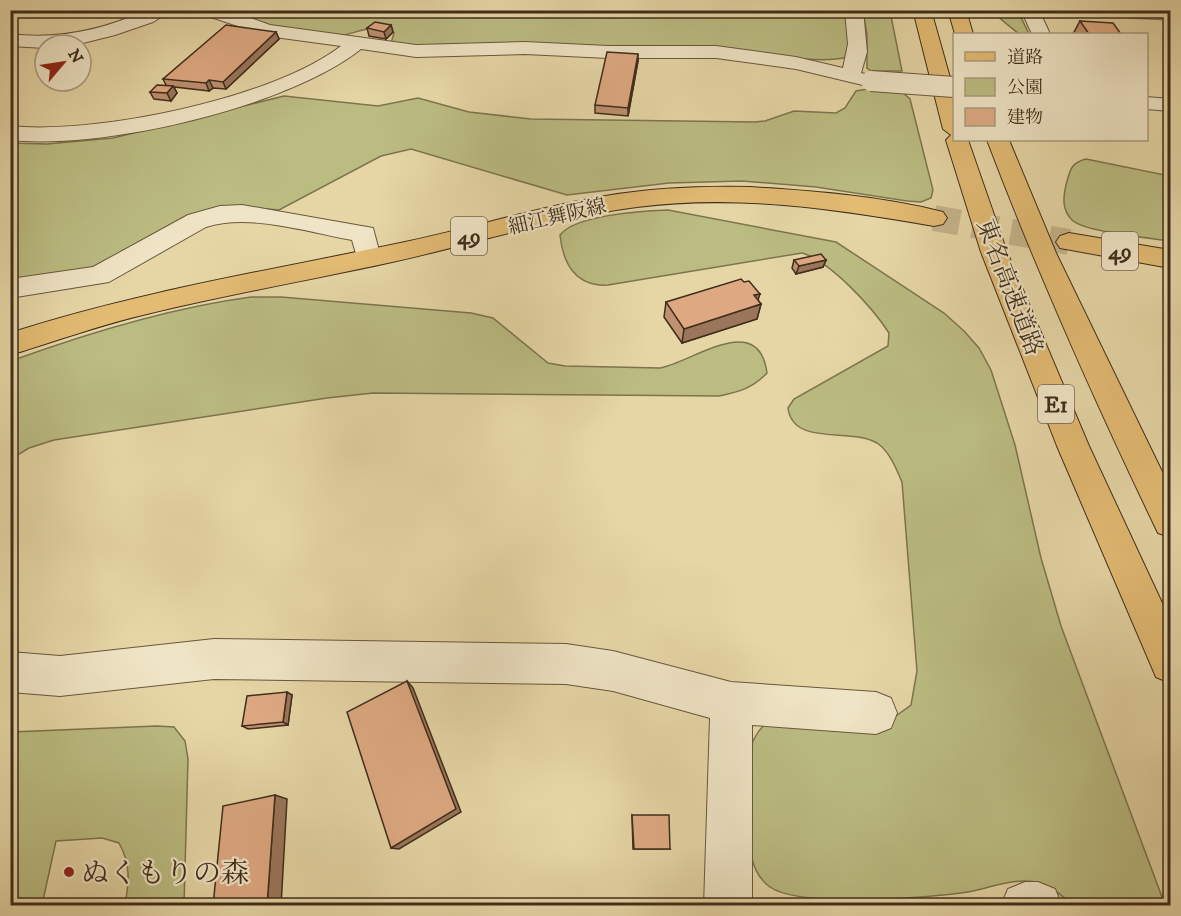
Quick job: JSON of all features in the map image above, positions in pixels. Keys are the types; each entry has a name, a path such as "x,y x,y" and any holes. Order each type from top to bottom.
{"main road":[{"path":"922,10 953,125"},
{"path":"957,10 964,33"},
{"name":"東名高速道路","path":"957,141 994,252 1073,446 1170,663"},
{"name":"東名高速道路","path":"998,141 1043,253 1132,446 1170,522"},
{"name":"細江舞阪線","path":"10,344 89,319 184,294 368,258 603,204 672,195 744,193 789,196 934,218"},
{"name":"49","path":"1069,242 1170,260"}],"street":[{"path":"10,40 40,44 102,33 132,25 163,10"},
{"path":"208,10 267,30 429,52 518,48 608,52 716,51 796,63 871,81 953,87"},
{"path":"850,75 856,65 857,34 854,10"},
{"path":"1030,10 1041,33"},
{"path":"10,133 53,135 104,130 223,103 298,78 349,51 357,43"},
{"path":"1148,103 1170,105"},
{"path":"10,289 99,274 197,221 231,213 364,234 368,258"},
{"path":"10,672 60,676 214,659 566,664 613,671 731,703 876,713"},
{"path":"728,906 731,703"},
{"path":"1025,906 1038,906"}],"green space":[{"path":"848,10 851,33 847,57 818,60 715,48 472,49 432,47 391,43 394,33 376,28 334,36 319,35 276,28 219,11"},
{"path":"863,11 890,11 902,71 871,71 867,68 867,35"},
{"path":"991,11 1018,11 1029,33 1018,33"},
{"path":"868,89 902,92 910,99 933,190 931,198 921,202 907,201 816,187 742,181 669,183 567,195 411,149 381,156 279,210 246,207 113,263 11,283 10,143 47,144 113,138 284,96 378,106 418,98 469,112 531,119 755,122 794,111 836,113 845,108 856,91"},
{"path":"1086,159 1170,176 1170,241 1103,231 1072,220 1064,204 1066,185 1074,165"},
{"path":"668,210 836,242 944,313 979,348 991,370 1015,445 1041,558 1061,626 1165,905 1073,905 1046,885 1026,881 1011,882 975,891 865,900 808,897 785,893 770,887 762,880 750,852 747,766 752,744 764,725 886,723 911,705 917,671 902,482 889,456 877,443 853,436 825,434 800,428 792,420 788,408 794,399 888,346 889,333 873,311 838,275 802,253 608,285 597,285 580,278 568,265 560,235 568,228 610,215"},
{"path":"251,297 281,297 471,313 493,318 548,363 565,366 660,368 722,345 738,342 751,345 761,354 767,373 745,389 719,396 373,393 327,398 54,440 29,448 11,459 11,361 69,341 159,315"},
{"path":"174,727 185,741 188,759 184,905 125,905 128,881 126,858 119,843 102,838 56,841 42,905 11,905 11,732"}],"water":[{"path":"1125,11 1170,11 1170,20 1130,18"}],"building":[{"path":"1080,21 1113,23 1120,33 1088,33"},
{"path":"375,22 391,25 384,32 367,28"},
{"path":"226,25 276,32 223,82 209,80 206,83 163,79"},
{"path":"607,52 638,54 628,108 595,105"},
{"path":"157,85 173,86 167,93 150,92"},
{"path":"821,254 826,260 799,266 794,260"},
{"path":"741,279 744,282 749,281 760,294 754,295 761,304 684,329 666,302"},
{"path":"407,681 456,809 391,848 347,712"},
{"path":"287,692 283,722 242,726 247,696"},
{"path":"275,795 267,906 213,906 223,806"},
{"path":"632,815 669,815 670,849 634,849"}],"tunnel":[{"path":"934,218 1069,242"}],"place":[{"name":"ぬくもりの森","path":"69,872"}]}
